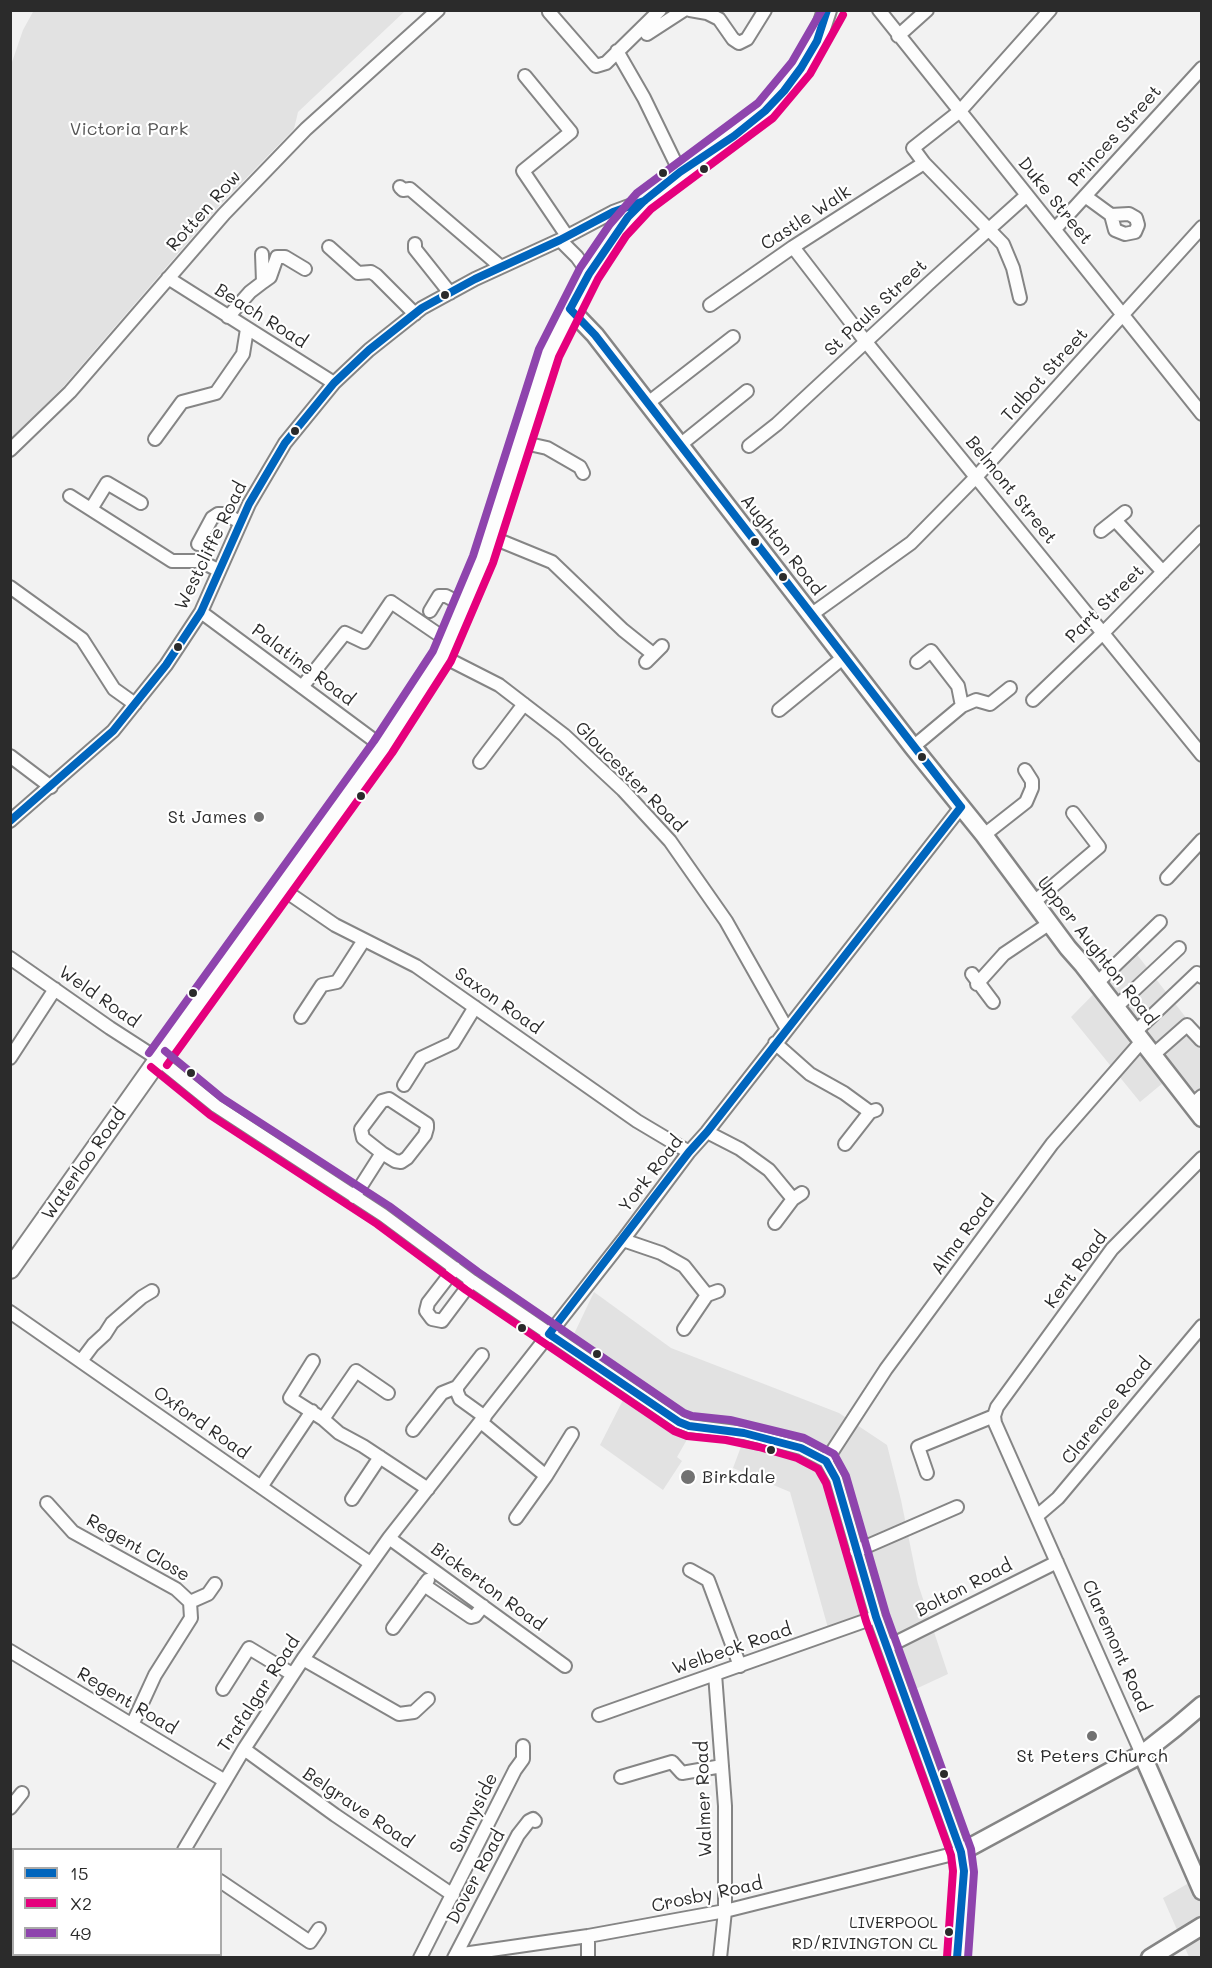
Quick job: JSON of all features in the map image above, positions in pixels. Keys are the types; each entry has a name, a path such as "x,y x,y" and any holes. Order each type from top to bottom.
{"highway":[{"path":"821,31 826,10"},
{"path":"821,31 834,10"},
{"name":"Waterloo Road","path":"10,1269 383,747 445,648 483,560 549,353 590,274 623,224 644,201 765,111 801,69 821,31"}],"main road":[{"name":"Aughton Road","path":"570,309 596,335 961,807"},
{"name":"Upper Aughton Road","path":"961,807 1153,1055 1198,1106"},
{"path":"957,1958 964,1871 961,1852 1142,1754 1202,1705"},
{"name":"Claremont Road","path":"1142,1754 1202,1891"},
{"path":"1150,1958 1202,1926"}],"street":[{"name":"Rotten Row","path":"10,450 70,392 224,214 306,129 438,10"},
{"path":"549,11 596,66 606,63 660,10"},
{"path":"647,34 684,10"},
{"path":"690,10 708,13 719,19 733,39 739,43 747,39 765,10"},
{"name":"Duke Street","path":"879,10 1202,414"},
{"path":"898,36 927,10"},
{"path":"1020,298 1013,268 1003,244 924,163 913,148 960,111 1050,10"},
{"path":"618,51 681,172"},
{"name":"Princes Street","path":"1055,229 1202,68"},
{"path":"525,76 571,132 523,171 563,238 590,274"},
{"name":"Castle Walk","path":"710,304 793,247 924,163"},
{"path":"400,187 403,190 410,189 501,267"},
{"name":"St Pauls Street","path":"749,446 777,424 1027,195"},
{"path":"1085,196 1111,214"},
{"name":"Westcliffe Road","path":"10,821 113,731 166,665 201,612 240,522 285,443 334,383 369,350 415,314 450,293 613,212 644,201"},
{"name":"Talbot Street","path":"812,614 911,543 977,476 1202,227"},
{"path":"415,244 415,249 450,293"},
{"path":"329,247 358,273 371,272 376,275 415,314"},
{"name":"Belmont Street","path":"793,247 866,342 1202,755"},
{"path":"262,254 263,282"},
{"path":"228,316 250,292 270,277 277,257 285,257 305,269"},
{"name":"Beach Road","path":"168,278 334,383"},
{"path":"155,439 182,402 216,393 243,354 247,329"},
{"path":"648,403 733,337"},
{"path":"680,445 747,391"},
{"path":"520,442 547,448 580,467 583,473"},
{"path":"91,509 107,483 141,503"},
{"path":"70,496 172,561 200,561 218,570"},
{"path":"198,544 212,518 218,514 225,514 240,522"},
{"path":"1101,531 1120,516 1163,572"},
{"name":"Part Street","path":"1033,700 1103,633 1202,532"},
{"path":"491,537 552,562 622,630 654,654"},
{"path":"10,587 81,639 114,689 135,704"},
{"path":"430,611 440,596 446,596 463,605"},
{"name":"Gloucester Road","path":"302,687 345,633 364,642 391,602 445,648 564,735 622,790 670,841 726,921 787,1029"},
{"name":"Palatine Road","path":"201,612 383,747"},
{"path":"917,662 931,651 958,686 962,706"},
{"path":"779,710 844,657"},
{"path":"913,747 962,706 976,700 990,704 1010,688"},
{"path":"480,762 524,704"},
{"path":"10,756 51,787"},
{"path":"984,835 1026,802 1032,782 1025,770"},
{"name":"York Road","path":"370,1563 623,1240 689,1152 961,807"},
{"path":"1034,902 1099,847 1073,813"},
{"path":"1167,878 1202,840"},
{"name":"Saxon Road","path":"281,888 335,925 416,966 637,1121 689,1152"},
{"path":"1097,983 1160,922"},
{"path":"993,1002 974,979 1004,954 1050,923"},
{"path":"301,1017 322,985 337,982 364,940"},
{"path":"1116,1007 1179,948"},
{"name":"Weld Road","path":"10,958 158,1059 216,1106 354,1197 472,1281 680,1422 689,1426 728,1430 761,1437 801,1448 826,1461"},
{"name":"Alma Road","path":"826,1461 886,1369 1052,1144 1139,1037 1197,973 1202,977"},
{"path":"10,1058 55,989"},
{"path":"404,1085 422,1058 453,1043 475,1007"},
{"path":"1153,1055 1187,1025 1201,1040"},
{"path":"775,1044 810,1074 873,1111 845,1144"},
{"path":"389,1099 427,1124 427,1128 425,1135 407,1158 401,1162 382,1153 363,1138 361,1129 382,1101 389,1099"},
{"path":"707,1132 740,1149 769,1170 798,1196 775,1223"},
{"path":"354,1197 382,1153"},
{"name":"Kent Road","path":"994,1416 997,1407 1112,1249 1202,1158"},
{"path":"623,1240 661,1253 684,1266 713,1293 684,1329"},
{"path":"455,1268 428,1303 426,1311 432,1319 442,1321 472,1281"},
{"path":"81,1361 112,1323 152,1291"},
{"name":"Oxford Road","path":"10,1312 370,1563"},
{"name":"Clarence Road","path":"1037,1516 1058,1498 1202,1326"},
{"path":"413,1430 442,1393 457,1387 482,1355"},
{"path":"314,1361 290,1398 312,1411 339,1433 428,1489"},
{"path":"323,1419 356,1371 388,1393"},
{"path":"457,1387 460,1399 546,1476"},
{"path":"261,1487 312,1411"},
{"path":"927,1473 918,1447 994,1416"},
{"name":"Claremont Road","path":"994,1416 995,1423 1142,1754"},
{"path":"516,1518 572,1434"},
{"path":"352,1499 380,1457"},
{"path":"826,1461 836,1479 886,1647 961,1852"},
{"name":"Regent Close","path":"47,1503 73,1532 176,1590 190,1602 192,1618 155,1675 132,1725"},
{"path":"856,1551 957,1507"},
{"name":"Bickerton Road","path":"389,1538 565,1666"},
{"name":"Bolton Road","path":"886,1647 1057,1562"},
{"name":"Trafalgar Road","path":"189,1848 244,1749 292,1674 370,1563"},
{"path":"690,1570 708,1580 740,1666"},
{"path":"393,1628 435,1571"},
{"path":"190,1602 208,1594 215,1584"},
{"path":"424,1585 467,1615 475,1616 483,1606"},
{"name":"Welbeck Road","path":"599,1715 876,1617"},
{"path":"223,1689 249,1648 292,1674"},
{"name":"Regent Road","path":"10,1651 225,1781"},
{"path":"303,1659 399,1714 414,1712 428,1699"},
{"name":"Walmer Road","path":"715,1674 725,1806 725,1911 720,1958"},
{"name":"Sunnyside","path":"420,1958 515,1770 523,1759 523,1746"},
{"name":"Belgrave Road","path":"244,1749 335,1815 453,1895"},
{"path":"621,1777 672,1762 682,1773 722,1766"},
{"path":"10,1808 22,1793"},
{"name":"Dover Road","path":"455,1956 518,1835 529,1821 533,1819 535,1821"},
{"name":"Crosby Road","path":"455,1956 588,1936 725,1911 961,1852"},
{"path":"222,1882 315,1945 319,1929"},
{"path":"588,1936 588,1958"}],"shaded area":[{"name":"Victoria Park","path":"34,10 405,11 298,112 294,129 219,206 63,387 11,439 10,68 23,30"},
{"path":"1135,952 1201,1037 1201,1089 1195,1096 1175,1073 1140,1102 1071,1017"},
{"path":"594,1292 671,1348 839,1413 887,1445 918,1584 948,1674 907,1693 879,1610 828,1628 790,1492 733,1468 742,1444 726,1439 689,1436 677,1457 682,1461 663,1490 600,1445 624,1398 565,1353"},
{"path":"1201,1876 1201,1957 1189,1957 1163,1898"}],"transit line":[{"name":"49","path":"149,1053 374,741 433,651 473,556 539,349 580,268 610,224 637,193 758,103 792,62 822,10"},
{"name":"15","path":"570,309 589,274 628,217 680,172 734,136 765,111 784,91 817,41 827,10"},
{"name":"X2","path":"167,1065 392,753 451,661 493,563 559,357 598,279 626,236 651,209 773,118 810,74 843,15"},
{"name":"15","path":"10,821 113,731 166,665 201,612 249,504 285,443 334,383 369,350 422,308 475,279 560,240 613,212 644,201"},
{"name":"15","path":"570,309 595,335 961,807"},
{"name":"15","path":"549,1334 961,807"},
{"name":"49","path":"165,1051 222,1098 389,1206 478,1272 684,1413 730,1420 804,1438 834,1454 846,1476 886,1614 971,1849 974,1872 968,1958"},
{"name":"X2","path":"151,1067 210,1115 377,1224 466,1290 674,1431 687,1436 726,1440 759,1447 797,1458 818,1469 826,1483 866,1621 951,1855 953,1871 947,1957"},
{"name":"15","path":"549,1334 679,1422 689,1426 744,1433 801,1448 826,1461 836,1479 876,1617 961,1852 964,1871 957,1958"}],"place":[{"name":"St James","path":"259,817"},
{"name":"Birkdale","path":"688,1477"},
{"name":"St Peters Church","path":"1092,1736"},
{"name":"LIVERPOOL RD/RIVINGTON CL","path":"949,1932"}]}
